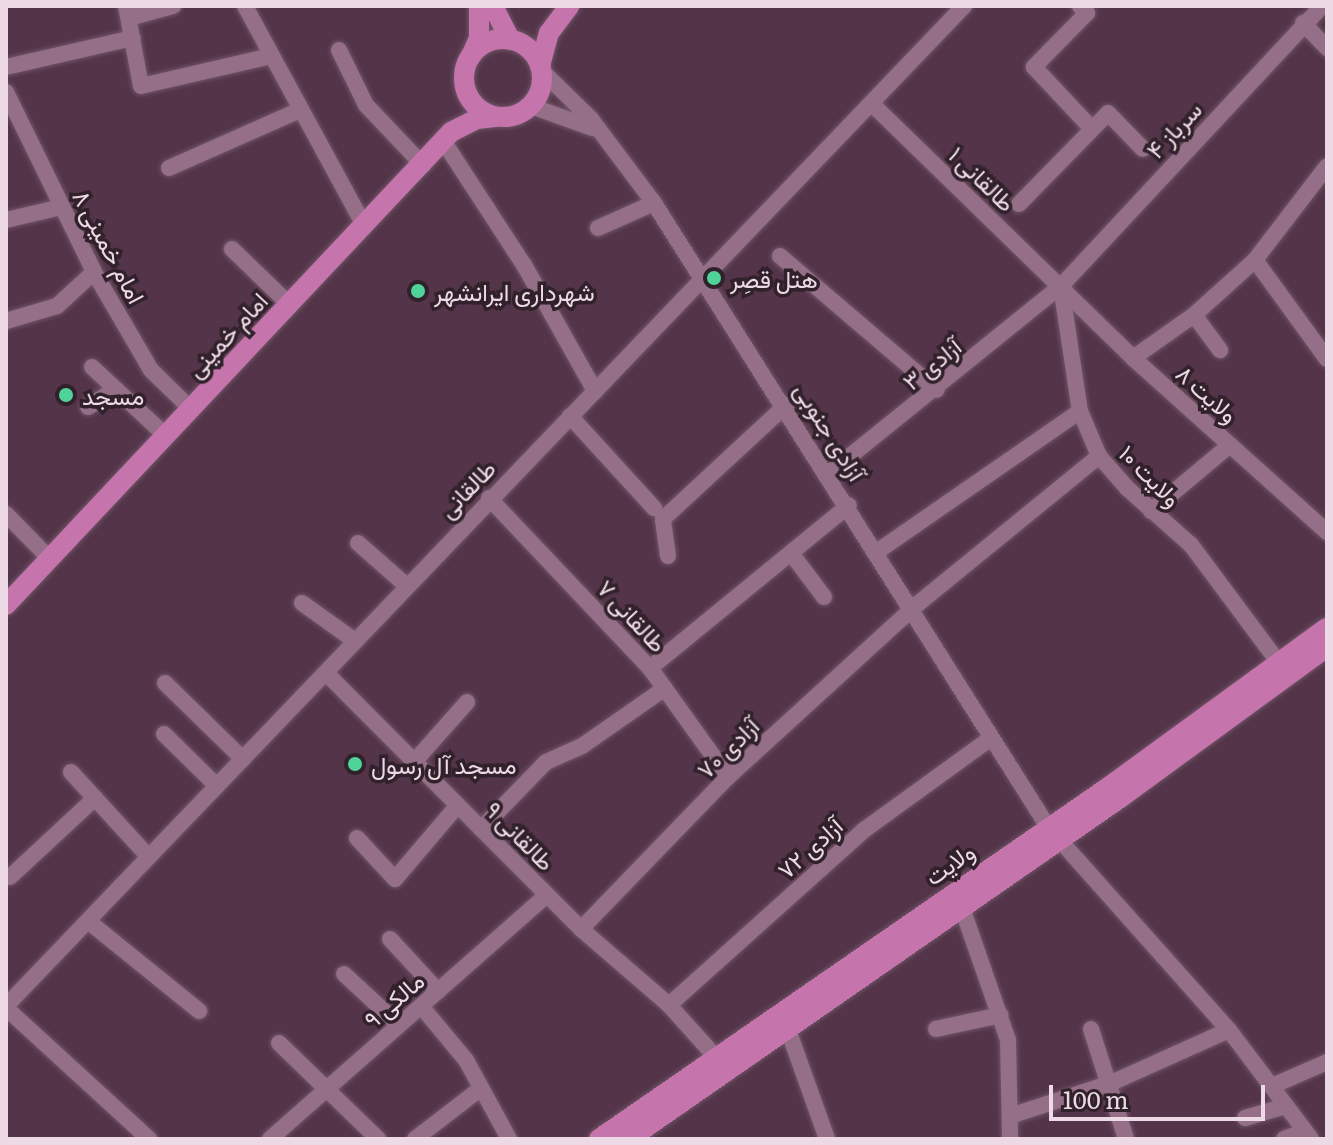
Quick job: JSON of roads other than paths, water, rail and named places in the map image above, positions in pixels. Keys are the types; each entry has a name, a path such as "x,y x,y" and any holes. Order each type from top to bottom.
{"main road":[{"path":"448,137 465,74 479,38 479,6"},
{"path":"493,6 516,41 541,69"},
{"path":"563,11 531,106 508,117 495,117 473,104 465,74 478,48 516,41 563,11"},
{"name":"امام خمینی","path":"6,605 448,137 477,119 495,117"},
{"name":"ولایت","path":"629,1139 652,1132 787,1027 961,905 1327,628"},
{"name":"ولایت","path":"599,1139 715,1056 1055,833 1327,647"}],"street":[{"path":"173,6 128,12 141,86 271,56"},
{"path":"245,6 364,225"},
{"name":"طالقانی","path":"6,1007 489,498 964,6"},
{"path":"1080,6 1087,13 1034,67 1092,129"},
{"name":"سرباز ۴","path":"1061,286 1322,6"},
{"path":"1303,23 1327,48"},
{"path":"6,67 133,38"},
{"path":"339,50 366,105 423,165"},
{"path":"541,69 600,132"},
{"name":"امام خمینی ۸","path":"6,92 94,272 151,370 191,409"},
{"name":"طالقانی ۱","path":"872,104 1061,286"},
{"name":"آزادی جنوبی","path":"531,106 573,117 600,132 654,203 914,607 991,738 1055,833 1229,1030 1308,1135"},
{"path":"169,168 300,110"},
{"path":"1019,204 1108,113 1143,149"},
{"path":"448,137 595,391"},
{"path":"1133,358 1194,315 1255,260 1327,166"},
{"path":"598,228 654,203"},
{"path":"6,220 62,207"},
{"path":"232,249 289,304"},
{"path":"780,256 937,390"},
{"path":"1255,260 1326,355"},
{"path":"6,321 57,306 94,272"},
{"name":"ولایت ۸","path":"1061,286 1133,358 1327,532"},
{"name":"آزادی ۳","path":"829,473 937,390 1061,286"},
{"name":"ولایت ۱۰","path":"1061,286 1080,411 1099,456 1151,511 1191,545 1279,663"},
{"path":"1194,315 1220,350"},
{"path":"92,367 166,436"},
{"path":"88,407 116,389"},
{"path":"668,556 663,519 786,405"},
{"path":"878,551 1080,411"},
{"path":"570,416 654,508"},
{"path":"1151,511 1230,445"},
{"name":"آزادی ۷۰","path":"581,929 728,777 914,607 1099,456"},
{"name":"طالقانی ۷","path":"489,498 650,668 728,777"},
{"path":"650,668 849,505"},
{"path":"6,514 50,559"},
{"path":"358,543 407,586"},
{"path":"791,553 824,597"},
{"path":"302,603 355,641"},
{"name":"طالقانی ۹","path":"326,673 581,929 669,1005 715,1056"},
{"path":"165,683 243,759"},
{"path":"481,829 546,762 582,746 665,688"},
{"path":"414,762 467,702"},
{"path":"164,734 217,786"},
{"name":"آزادی ۷۲","path":"669,1005 864,830 991,738"},
{"path":"71,772 149,857"},
{"path":"10,877 95,798"},
{"path":"357,838 395,879 458,805"},
{"name":"مالکی ۹","path":"270,1139 547,895"},
{"path":"961,905 1008,1040 1010,1139"},
{"path":"88,921 199,1011"},
{"path":"390,939 438,991"},
{"path":"344,974 399,1025"},
{"path":"421,1006 466,1060 509,1139"},
{"path":"6,1007 140,1136"},
{"path":"936,1029 1001,1015"},
{"path":"787,1027 827,1139"},
{"path":"1091,1029 1111,1083 1126,1139"},
{"path":"1010,1116 1111,1083 1229,1030"},
{"path":"279,1043 378,1139"},
{"path":"1272,1086 1327,1062"},
{"path":"415,1139 480,1089"},
{"path":"1245,1118 1286,1106"},
{"path":"1284,1139 1308,1135"}],"place":[{"name":"هتل قصِر","path":"714,278"},
{"name":"شهرداری ایرانشهر","path":"418,291"},
{"name":"مسجد","path":"66,395"},
{"name":"مسجد آل رسول","path":"355,764"}]}
